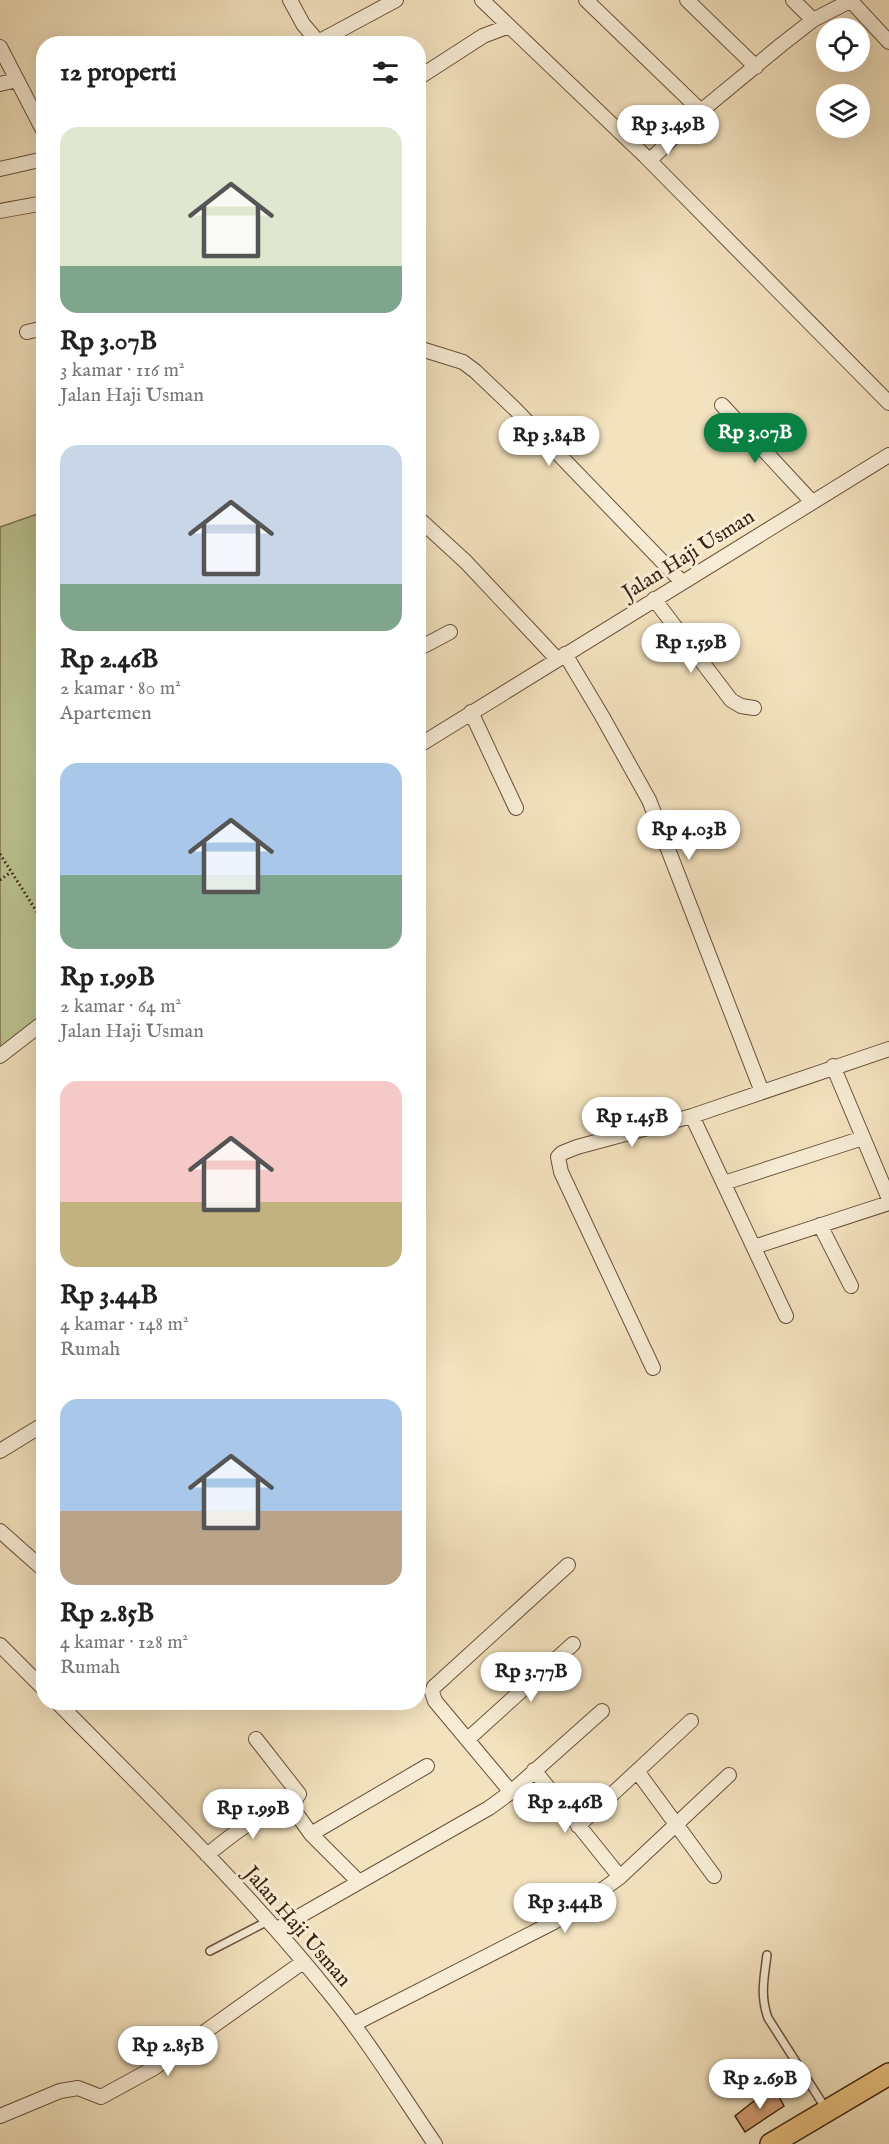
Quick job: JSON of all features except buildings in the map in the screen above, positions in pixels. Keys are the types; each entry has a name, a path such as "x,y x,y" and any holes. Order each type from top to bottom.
{"highway":[{"path":"771,2144 889,2074"}],"street":[{"path":"290,0 303,24 313,36"},
{"path":"332,36 396,0"},
{"path":"482,0 650,160 889,403"},
{"path":"586,0 701,111"},
{"path":"687,0 756,67"},
{"path":"793,0 813,20"},
{"path":"650,160 701,111 813,20 852,0 889,42"},
{"path":"426,73 483,36 509,26"},
{"path":"0,47 36,117"},
{"path":"0,84 16,80"},
{"path":"0,169 36,161"},
{"path":"0,211 36,205"},
{"path":"27,332 36,330"},
{"path":"426,350 463,362 475,371 515,409 682,582"},
{"path":"722,405 812,502"},
{"name":"Jalan Haji Usman","path":"426,741 889,455"},
{"path":"426,525 561,657 602,716 649,800 762,1092"},
{"path":"654,599 731,700 741,706 754,708"},
{"path":"426,645 450,632"},
{"path":"471,712 516,808"},
{"path":"0,1056 36,1028"},
{"path":"653,1368 561,1172 558,1157 577,1147 692,1116 833,1066 889,1049"},
{"path":"754,1247 889,1201 833,1066"},
{"path":"692,1116 786,1316"},
{"path":"724,1183 863,1138"},
{"path":"820,1225 851,1286"},
{"path":"0,1451 36,1429"},
{"path":"0,1531 36,1563"},
{"path":"512,1792 432,1697 434,1687 568,1565"},
{"path":"468,1739 573,1644"},
{"path":"0,1645 36,1681"},
{"name":"Jalan Haji Usman","path":"65,1710 272,1925 354,2024 435,2144"},
{"path":"272,1925 359,1882 489,1808 512,1792 534,1770 603,1711"},
{"path":"578,1826 691,1721"},
{"path":"207,1855 233,1833 264,1815 291,1806 299,1794 256,1738"},
{"path":"310,1834 427,1766"},
{"path":"534,1770 620,1877"},
{"path":"637,1771 714,1876"},
{"path":"354,2024 554,1922 580,1906 620,1877 729,1775"},
{"path":"291,1806 310,1834 359,1882"},
{"path":"0,2116 60,2091 78,2088 101,2097 111,2092 154,2068 303,1962"}],"lane":[{"path":"210,1952 272,1925"},
{"path":"767,1955 762,2003 768,2018 827,2111"}],"path":[{"path":"0,854 36,911"},
{"path":"0,880 11,872"}],"green space":[{"path":"36,514 36,1021 0,1050 0,527"}]}
